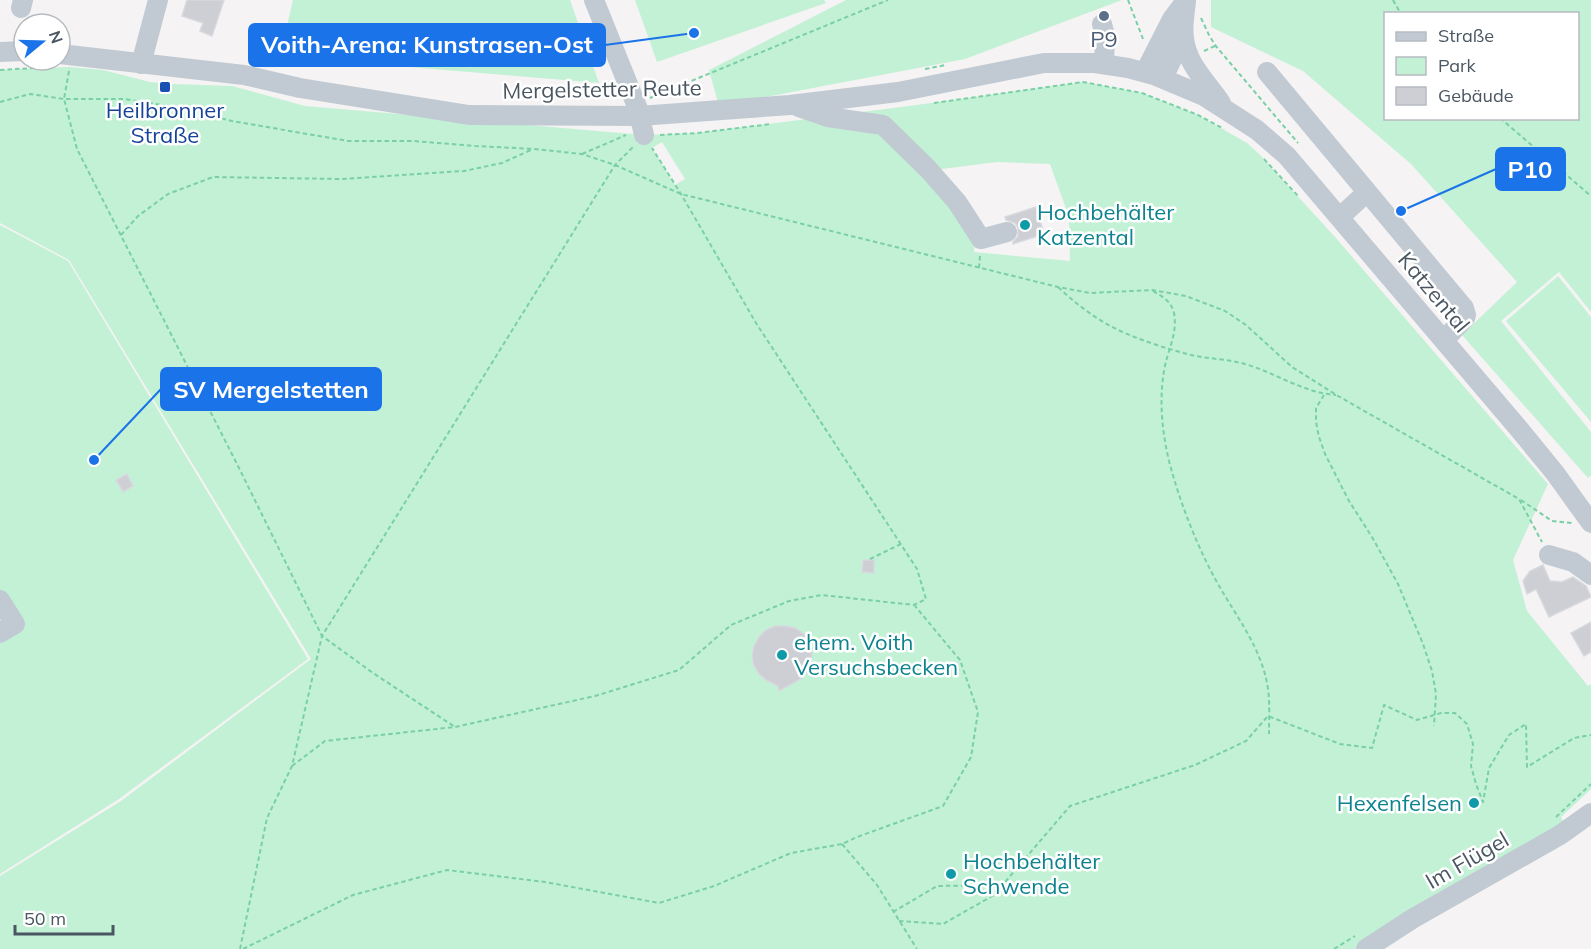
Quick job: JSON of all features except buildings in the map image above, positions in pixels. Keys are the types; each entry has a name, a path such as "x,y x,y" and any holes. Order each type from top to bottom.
{"street":[{"path":"141,64 158,0"},
{"path":"594,0 637,122"},
{"name":"Katzental","path":"1186,0 1183,36 1187,53 1192,64 1225,108"},
{"name":"Katzental","path":"1154,75 1172,19 1186,0"},
{"path":"1102,24 1105,36 1104,64"},
{"name":"Katzental","path":"1154,75 1183,36"},
{"name":"Mergelstetter Reute","path":"72,60 141,64 244,75 300,88 469,115 637,122 898,92 1044,63 1104,64 1154,75"},
{"path":"1267,72 1464,308 1465,318 1444,340"},
{"name":"Katzental","path":"1154,75 1192,90 1225,108 1279,148 1526,438 1585,523"},
{"path":"790,105 828,117 882,125 921,162 957,202 981,239 1007,232"},
{"path":"1340,217 1366,193"},
{"path":"1549,555 1573,562 1591,575"},
{"path":"0,600 15,624 0,633"},
{"name":"Im Flügel","path":"1366,949 1412,919 1560,835 1591,813"}],"path":[{"path":"582,154 637,122 888,0"},
{"path":"1128,0 1144,42"},
{"path":"65,72 64,99 77,149 322,636 455,727"},
{"path":"1142,93 1198,116 1231,133"},
{"path":"0,102 30,94 64,99 124,99 348,141 414,141 582,154 615,165 681,194 1058,287 1090,293 1152,290 1186,297 1225,311 1246,325 1292,367 1338,396 1519,498 1552,521 1585,523"},
{"path":"1502,120 1591,196"},
{"path":"242,949 267,818 292,766 322,636 615,165 637,122"},
{"path":"292,766 325,741 455,727 595,696 679,670 731,625 789,601 822,595 914,605 926,599 917,568 756,323 637,122"},
{"path":"121,235 138,216 168,194 213,177 341,179 464,171 502,163 534,149"},
{"path":"1260,155 1305,204"},
{"path":"1058,287 1080,307 1107,324 1149,342 1191,355 1244,364 1297,386 1338,396"},
{"path":"1152,290 1169,301 1176,328 1164,370 1162,409 1163,436 1176,486 1192,530 1212,572 1259,655 1268,688 1269,734"},
{"path":"1324,394 1317,408 1316,422 1319,437 1348,501 1372,537 1398,585 1423,644 1432,671 1436,694 1434,726"},
{"path":"1519,498 1549,555"},
{"path":"870,559 901,544"},
{"path":"242,949 353,895 447,870 545,882 659,903 714,886 791,853 842,844 943,806 971,758 978,711 960,660 914,605"},
{"path":"1268,716 1340,744 1372,748 1384,705 1417,720 1441,712 1455,713 1467,724 1473,744 1472,766 1483,802 1489,768 1509,735 1526,724 1527,767 1574,738 1591,735"},
{"path":"899,921 943,924 994,895 1070,806 1195,765 1246,741 1268,716"},
{"path":"842,844 877,885 916,949"},
{"path":"893,912 937,886 1003,885"}],"green space":[{"path":"293,0 570,0 599,83 280,56"},
{"path":"635,0 824,0 826,3 657,62"},
{"path":"846,0 1122,0 965,59 719,106 709,70"},
{"path":"1211,0 1591,0 1591,312 1559,272 1501,321 1591,432 1591,475 1588,478 1462,335 1517,282 1411,164 1303,71 1211,27"},
{"path":"72,67 103,70 150,82 232,86 305,106 644,135 697,133 1083,82 1142,93 1198,115 1247,143 1260,155 1335,237 1548,484 1513,560 1527,611 1588,686 1591,684 1591,789 1561,817 1566,826 1443,895 1355,949 0,949 0,876 121,801 311,659 69,260 0,223 0,70 72,72","holes":["662,142 685,179 675,185 652,148","997,162 1050,164 1069,217 1070,261 974,252 975,227 934,170"]},
{"path":"0,225 68,261 308,659 119,799 0,874"},
{"path":"1558,276 1591,317 1591,422 1506,321"}],"place":[{"name":"P9","path":"1104,16"},
{"name":"Voith-Arena: Kunstrasen-Ost","path":"694,33"},
{"name":"Heilbronner Straße","path":"165,87"},
{"name":"P10","path":"1401,211"},
{"name":"Hochbehälter Katzental","path":"1025,225"},
{"name":"SV Mergelstetten","path":"94,460"},
{"name":"ehem. Voith Versuchsbecken","path":"782,655"},
{"name":"Hexenfelsen","path":"1474,803"},
{"name":"Hochbehälter Schwende","path":"951,874"}]}
